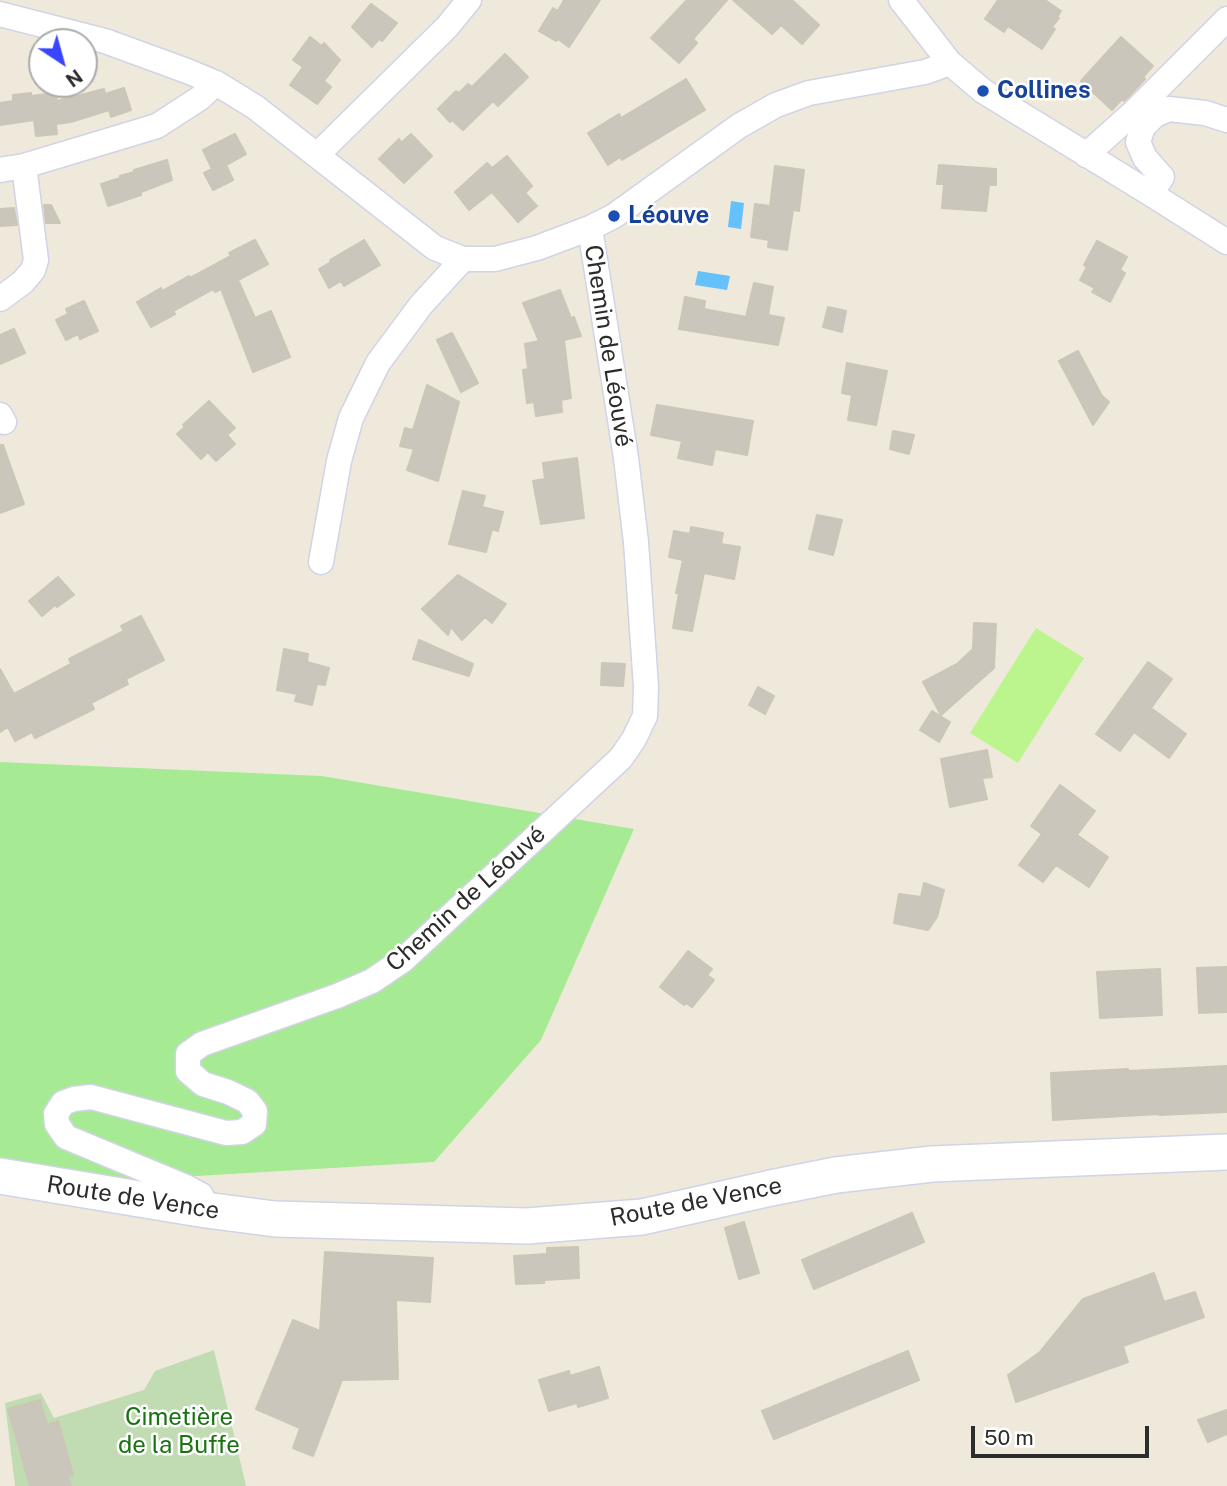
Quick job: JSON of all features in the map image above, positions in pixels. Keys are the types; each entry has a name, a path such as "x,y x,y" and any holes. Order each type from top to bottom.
{"main road":[{"name":"Route de Vence","path":"0,1176 275,1219 527,1226 642,1217 836,1175 932,1164 1227,1152"}],"street":[{"path":"317,155 447,27 469,0"},
{"path":"901,0 950,63 983,91 1227,242"},
{"name":"Chemin de Léouvé","path":"0,14 104,41 216,83 255,107 435,247 463,259 495,259 537,248 590,228 614,216 739,126 776,105 809,93 925,72 950,63"},
{"path":"1086,155 1133,113 1227,19"},
{"path":"0,299 23,282 33,270 36,260 12,168 157,126 200,98 216,83"},
{"path":"1152,194 1162,177 1145,158 1138,142 1143,127 1155,115 1169,109 1205,113 1227,120"},
{"name":"Chemin de Léouvé","path":"206,1210 201,1195 186,1187 66,1137 57,1124 56,1114 63,1103 91,1097 226,1133 242,1132 254,1124 255,1111 247,1101 203,1084 188,1071 188,1054 202,1044 372,981 403,960 621,758 645,716 646,687 636,542 626,458 590,228"},
{"path":"321,562 339,461 351,418 378,363 421,304 463,259"}],"green space":[{"path":"1036,628 1084,658 1018,763 970,733"},
{"path":"0,762 322,776 634,829 541,1040 434,1162 78,1183 0,1164"},
{"name":"Cimetière de la Buffe","path":"214,1350 246,1486 15,1486 5,1403 41,1393 54,1418 144,1390 155,1371"}],"water":[{"path":"731,201 744,203 741,229 728,227"},
{"path":"698,271 730,276 727,290 695,285"}],"building":[{"path":"564,0 600,0 569,47 539,31 553,8 558,11"},
{"path":"687,0 727,0 693,39 697,43 679,63 651,38"},
{"path":"733,0 792,0 819,25 802,44 781,25 772,34"},
{"path":"998,0 1045,0 1061,11 1052,27 1055,29 1042,49 1008,26 1004,32 985,19"},
{"path":"371,4 397,23 382,41 379,39 372,47 352,27"},
{"path":"310,37 322,46 324,43 340,60 324,81 331,87 317,104 290,85 303,67 293,60"},
{"path":"1121,37 1153,66 1143,77 1145,79 1112,110 1081,81"},
{"path":"505,54 528,77 498,106 493,101 463,130 452,120 450,122 438,109 456,91 459,93 468,84 472,87"},
{"path":"686,79 705,110 622,160 620,157 608,165 588,133 619,114 621,118"},
{"path":"124,88 131,110 111,117 109,110 56,124 57,134 36,136 34,120 0,125 0,103 13,101 13,95 28,93 28,98 57,98 57,101 69,98 98,98 98,91 104,89 105,94"},
{"path":"235,134 246,154 226,165 233,180 213,190 204,173 212,169 203,150"},
{"path":"411,134 432,156 404,183 379,159 399,139 401,143"},
{"path":"507,156 532,186 525,193 537,206 518,222 492,192 469,210 455,192 487,163 492,168"},
{"path":"167,160 172,180 141,192 141,195 108,206 101,184"},
{"path":"939,165 996,169 996,185 989,185 986,211 942,208 944,184 937,184"},
{"path":"775,166 804,170 799,211 793,210 787,250 768,247 769,240 751,237 755,204 770,206"},
{"path":"44,205 51,205 60,223 46,223"},
{"path":"14,208 17,225 0,226 0,209"},
{"path":"255,240 268,264 238,280 255,318 271,311 290,357 253,372 221,289 215,292 213,289 173,311 175,314 151,327 137,302 161,288 162,291 189,276 190,278"},
{"path":"364,240 380,265 344,286 341,281 329,288 319,269"},
{"path":"1097,241 1127,257 1120,270 1125,273 1110,302 1092,292 1095,288 1080,280 1087,267 1084,265"},
{"path":"754,283 773,287 768,315 784,318 778,345 679,329 685,297 705,301 704,309 746,317"},
{"path":"560,290 581,336 564,340 571,398 561,400 562,412 536,416 534,402 527,403 523,370 528,369 525,344 539,341 523,303"},
{"path":"84,301 98,331 80,339 78,334 66,340 56,320 68,314 66,309"},
{"path":"828,307 846,311 842,332 823,327"},
{"path":"14,329 25,353 0,364 0,335"},
{"path":"452,333 478,383 461,392 437,340"},
{"path":"1078,351 1102,396 1109,402 1093,425 1059,361"},
{"path":"847,363 887,371 876,425 848,420 852,395 842,393"},
{"path":"427,385 459,402 438,481 407,470 414,449 400,446 405,428 413,430"},
{"path":"209,401 235,428 227,435 235,444 216,461 208,452 201,459 177,434"},
{"path":"657,405 753,421 747,455 715,449 712,465 678,458 682,441 651,435"},
{"path":"893,431 914,435 909,454 890,449"},
{"path":"0,445 3,445 24,504 0,513"},
{"path":"577,458 584,518 541,524 533,481 545,479 543,463"},
{"path":"463,491 485,496 482,507 503,512 498,531 492,529 486,552 449,544"},
{"path":"817,515 842,520 833,555 809,549"},
{"path":"691,527 723,533 721,544 740,547 734,579 704,573 692,631 673,628 679,593 676,593 683,560 669,557 674,531 690,534"},
{"path":"458,575 506,604 492,623 485,617 462,640 451,627 448,635 422,609"},
{"path":"58,577 74,595 42,616 29,601"},
{"path":"141,616 164,660 126,679 128,684 91,703 94,709 35,738 32,732 15,741 8,727 0,732 0,669 14,694 71,664 69,659 124,631 121,626"},
{"path":"974,623 996,624 994,668 941,715 923,682 957,664 973,649"},
{"path":"419,640 473,664 469,676 413,659"},
{"path":"284,649 308,654 307,662 329,668 325,685 317,684 312,705 295,701 297,694 277,690"},
{"path":"1148,662 1172,679 1151,708 1186,734 1169,758 1134,732 1120,751 1096,734"},
{"path":"602,663 625,664 623,686 601,685"},
{"path":"758,687 774,696 765,714 749,705"},
{"path":"932,711 950,722 939,742 920,730"},
{"path":"987,750 992,777 982,778 987,799 950,807 941,759"},
{"path":"1060,785 1095,811 1077,835 1108,857 1089,887 1056,865 1043,882 1019,865 1042,834 1031,826"},
{"path":"924,883 944,890 937,917 928,930 894,923 899,894 921,897"},
{"path":"688,951 712,969 707,975 714,980 692,1007 686,1003 684,1005 660,987"},
{"path":"1227,967 1227,1012 1199,1013 1197,968"},
{"path":"1160,969 1162,1015 1100,1018 1097,972"},
{"path":"1227,1066 1227,1112 1053,1120 1051,1073"},
{"path":"912,1213 924,1242 814,1289 802,1260"},
{"path":"744,1222 759,1273 739,1279 725,1228"},
{"path":"578,1247 579,1278 516,1284 514,1256 547,1254 547,1248"},
{"path":"325,1252 433,1258 430,1302 396,1300 398,1379 342,1380 313,1456 293,1448 300,1428 256,1409 293,1320 320,1331"},
{"path":"1154,1273 1164,1302 1195,1292 1204,1317 1123,1346 1128,1362 1016,1402 1008,1375 1040,1352 1083,1299"},
{"path":"908,1351 919,1380 774,1439 762,1411"},
{"path":"599,1367 608,1398 578,1407 577,1403 549,1411 539,1380 569,1371 570,1376"},
{"path":"40,1400 47,1425 58,1421 73,1475 68,1476 71,1486 30,1486 8,1409"},
{"path":"1227,1410 1227,1434 1208,1442 1198,1420"}],"place":[{"name":"Collines","path":"983,91"},
{"name":"Léouve","path":"614,216"}]}
